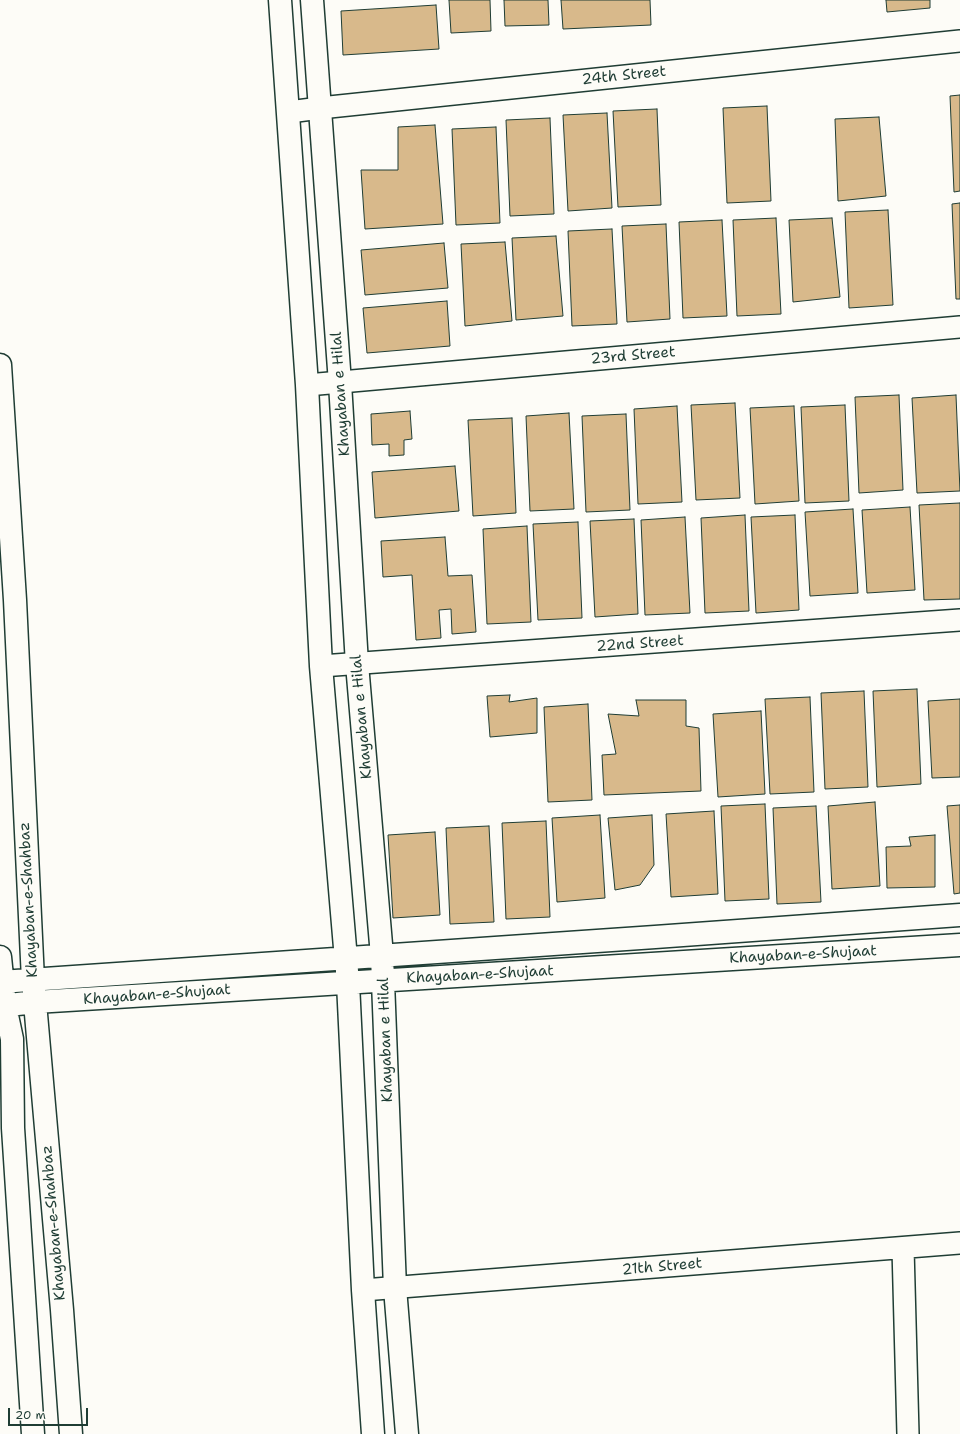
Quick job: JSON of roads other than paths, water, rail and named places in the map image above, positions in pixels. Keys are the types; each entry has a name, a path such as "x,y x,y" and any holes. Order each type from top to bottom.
{"main road":[{"path":"280,0 307,385 321,666 348,983 363,1290 373,1434"},
{"name":"Khayaban e Hilal","path":"312,0 340,383 357,664 384,980 395,1288 406,1434"},
{"name":"Khayaban-e-Shahbaz","path":"0,365 15,600 33,980 62,1310 71,1434"},
{"name":"Khayaban-e-Shujaat","path":"1,982 960,915"},
{"name":"Khayaban-e-Shujaat","path":"3,1006 35,1002 960,945"},
{"path":"0,957 6,1046 6,1134 33,1434"}],"street":[{"name":"24th Street","path":"289,112 960,41"},
{"name":"23rd Street","path":"307,385 960,327"},
{"name":"22nd Street","path":"321,666 960,620"},
{"name":"21th Street","path":"363,1290 960,1243"},
{"path":"903,1248 908,1434"}]}
